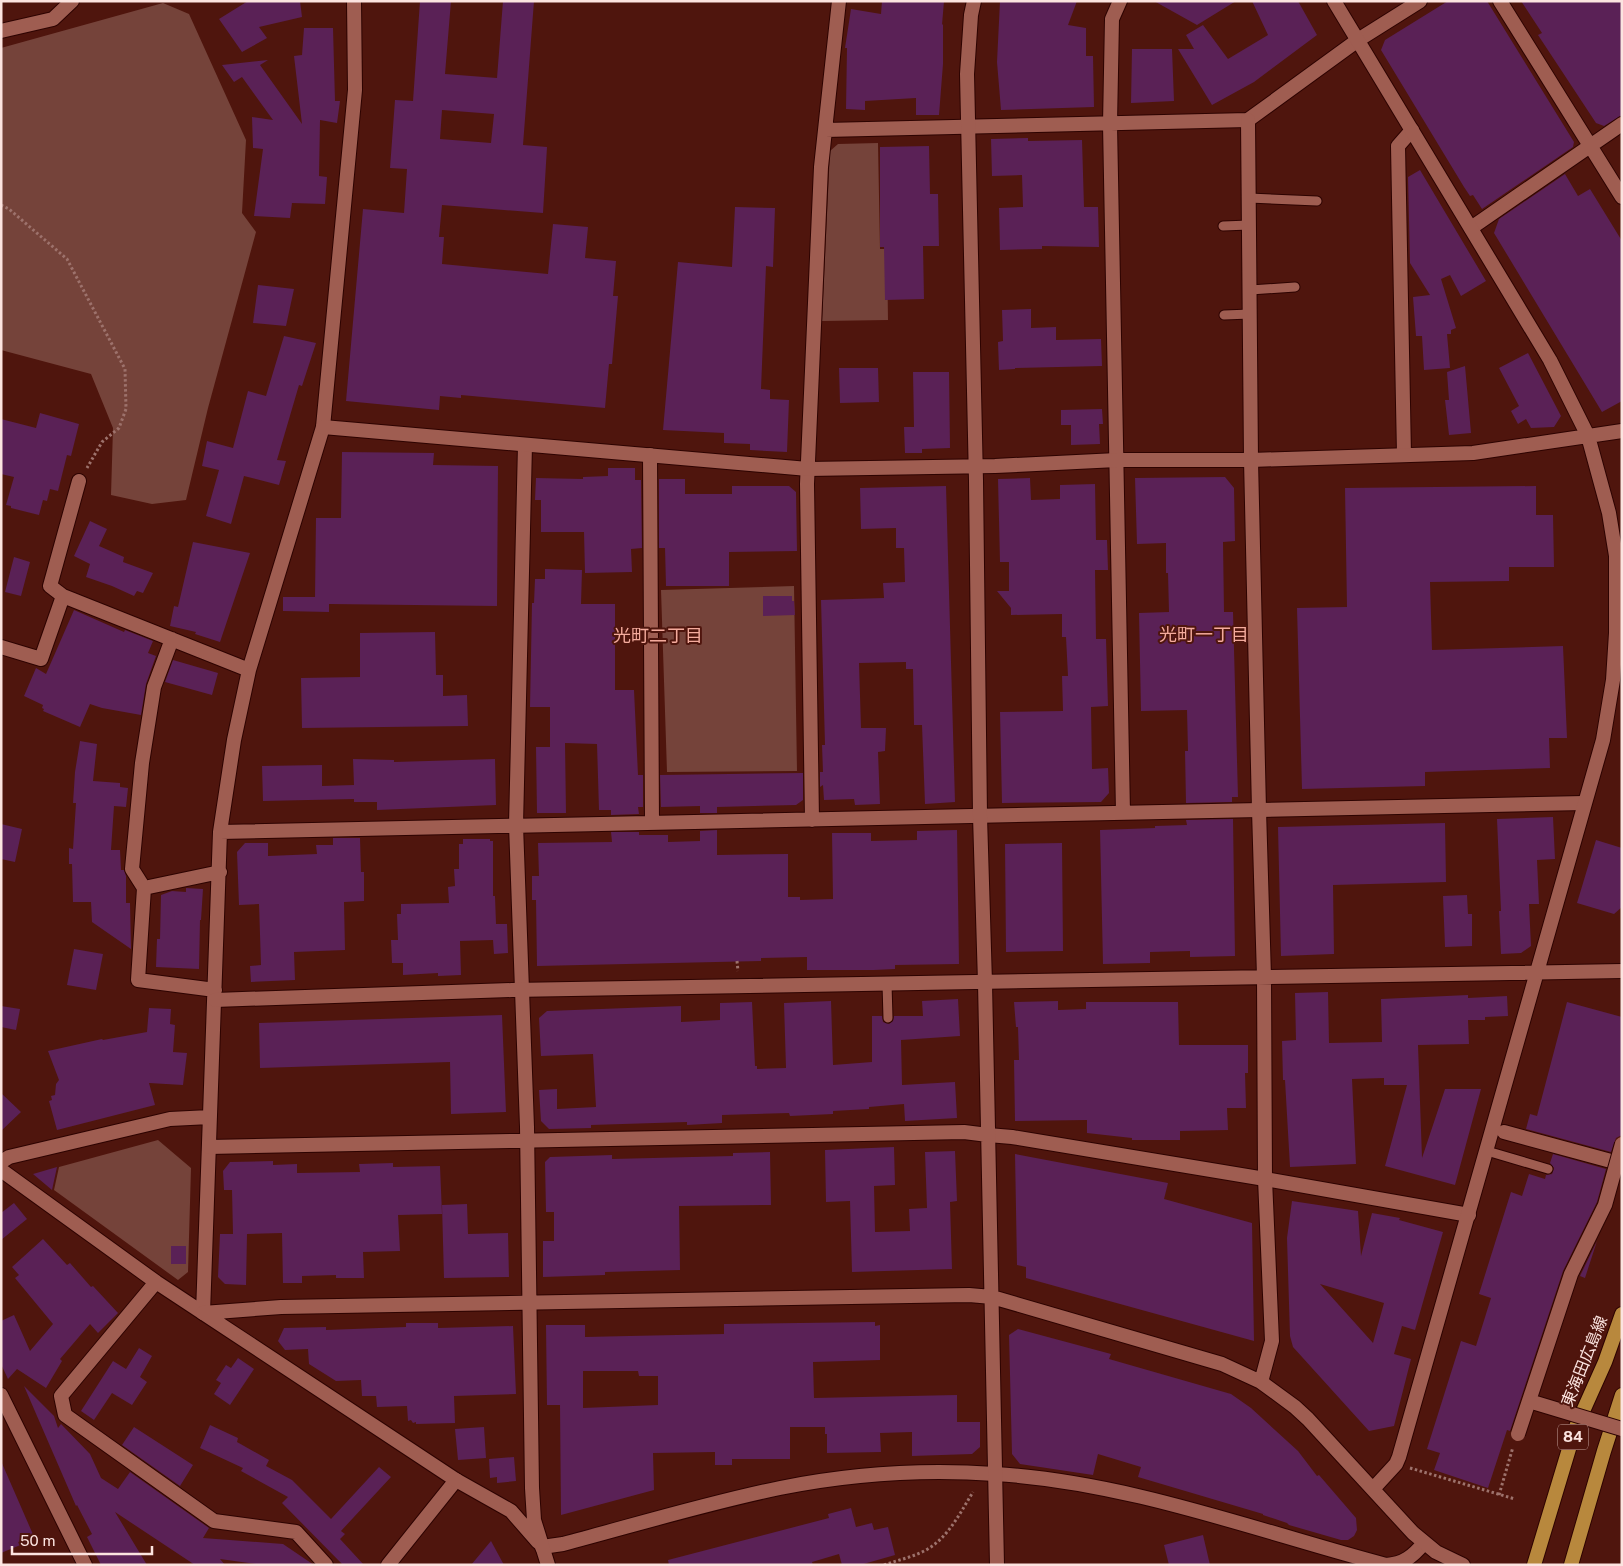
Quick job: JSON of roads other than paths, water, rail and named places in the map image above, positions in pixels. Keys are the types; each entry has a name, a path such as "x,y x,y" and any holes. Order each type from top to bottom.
{"main road":[{"name":"東海田広島線","path":"1534,1565 1575,1429 1605,1362 1622,1314"},
{"name":"84","path":"1571,1565 1622,1395"}],"street":[{"path":"1,31 52,18 72,1"},
{"path":"203,1313 220,832 234,740 249,670 323,427 355,90 354,1"},
{"path":"812,820 808,469 821,167 839,1"},
{"path":"1120,1 1112,19 1110,124 1118,460 1123,813"},
{"path":"1334,1 1550,360 1588,436 1608,513 1616,556 1619,633 1617,681 1603,740 1469,1215 1399,1457 1396,1464 1373,1490"},
{"path":"825,130 1248,120 1358,40 1420,1"},
{"path":"1500,1 1622,197"},
{"path":"972,6 967,74 976,466 980,816 997,1565"},
{"path":"1248,120 1251,460 1264,978 1265,1179 1272,1341 1261,1382"},
{"path":"1471,228 1622,124"},
{"path":"1404,455 1398,146 1412,130"},
{"path":"323,427 808,469 976,466 1118,460 1251,460 1473,453 1622,431"},
{"path":"525,445 516,825 527,1140 532,1488 534,1520 548,1565"},
{"path":"650,455 652,822"},
{"path":"79,481 50,586 63,596 249,670"},
{"path":"1,647 41,659 63,596"},
{"path":"172,639 154,688 142,763 132,869 144,888 138,980 215,995 1538,973 1621,969"},
{"path":"220,832 1584,803"},
{"path":"144,888 220,872"},
{"path":"1,1162 9,1157 170,1119 210,1117"},
{"path":"210,1147 964,1132 1012,1137 1469,1215"},
{"path":"1504,1132 1622,1164"},
{"path":"1518,1434 1526,1400 1571,1274 1605,1205 1622,1144"},
{"path":"1,1170 156,1282 456,1480 511,1511 542,1547"},
{"path":"156,1282 60,1396 65,1416 214,1521 296,1532 326,1565"},
{"path":"203,1313 281,1307 969,1295 992,1297 1222,1364 1261,1382 1295,1406 1413,1533 1436,1552 1462,1565"},
{"path":"1,1395 85,1565"},
{"path":"1526,1400 1622,1429"},
{"path":"542,1547 563,1544 782,1488 853,1477 910,1473 996,1474 1087,1485 1142,1496 1386,1564 1397,1564 1406,1561 1424,1543"},
{"path":"388,1565 456,1480"}],"lane":[{"path":"1249,198 1317,201"},
{"path":"1223,226 1249,225"},
{"path":"1250,290 1295,287"},
{"path":"1224,315 1250,314"},
{"path":"887,984 888,1018"},
{"path":"1487,1151 1548,1169"}],"district":[{"name":"光町一丁目","path":"1204,635"},
{"name":"光町二丁目","path":"658,636"}]}
